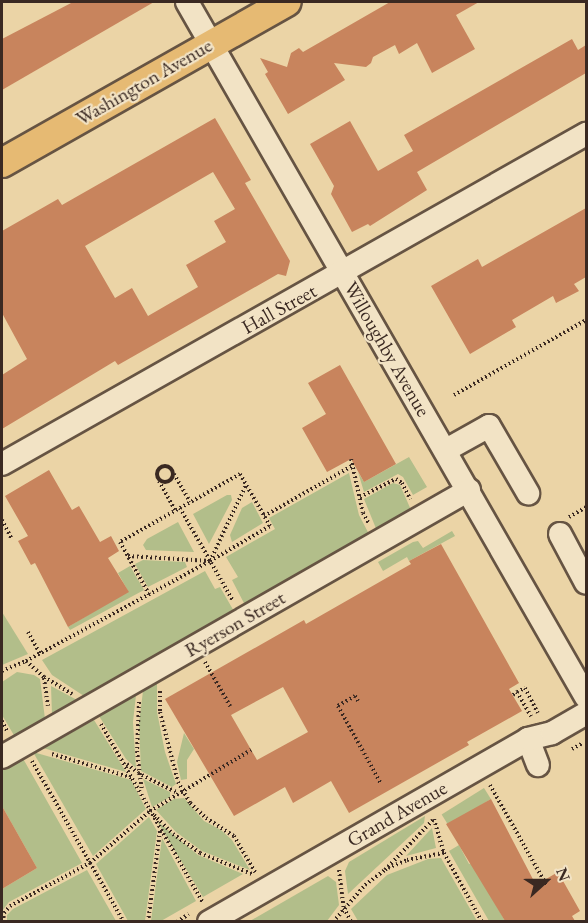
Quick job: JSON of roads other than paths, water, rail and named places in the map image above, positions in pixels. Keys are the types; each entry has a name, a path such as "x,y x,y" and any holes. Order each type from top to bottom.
{"main road":[{"name":"Washington Avenue","path":"2,163 287,2"}],"street":[{"name":"Willoughby Avenue","path":"187,2 469,490 586,698"},
{"name":"Hall Street","path":"2,464 586,134"},
{"path":"446,450 489,426 528,493"},
{"name":"Ryerson Street","path":"2,757 469,490"},
{"path":"560,534 586,583"},
{"name":"Grand Avenue","path":"211,920 530,728 552,733 586,713"},
{"path":"530,728 538,765"}]}
